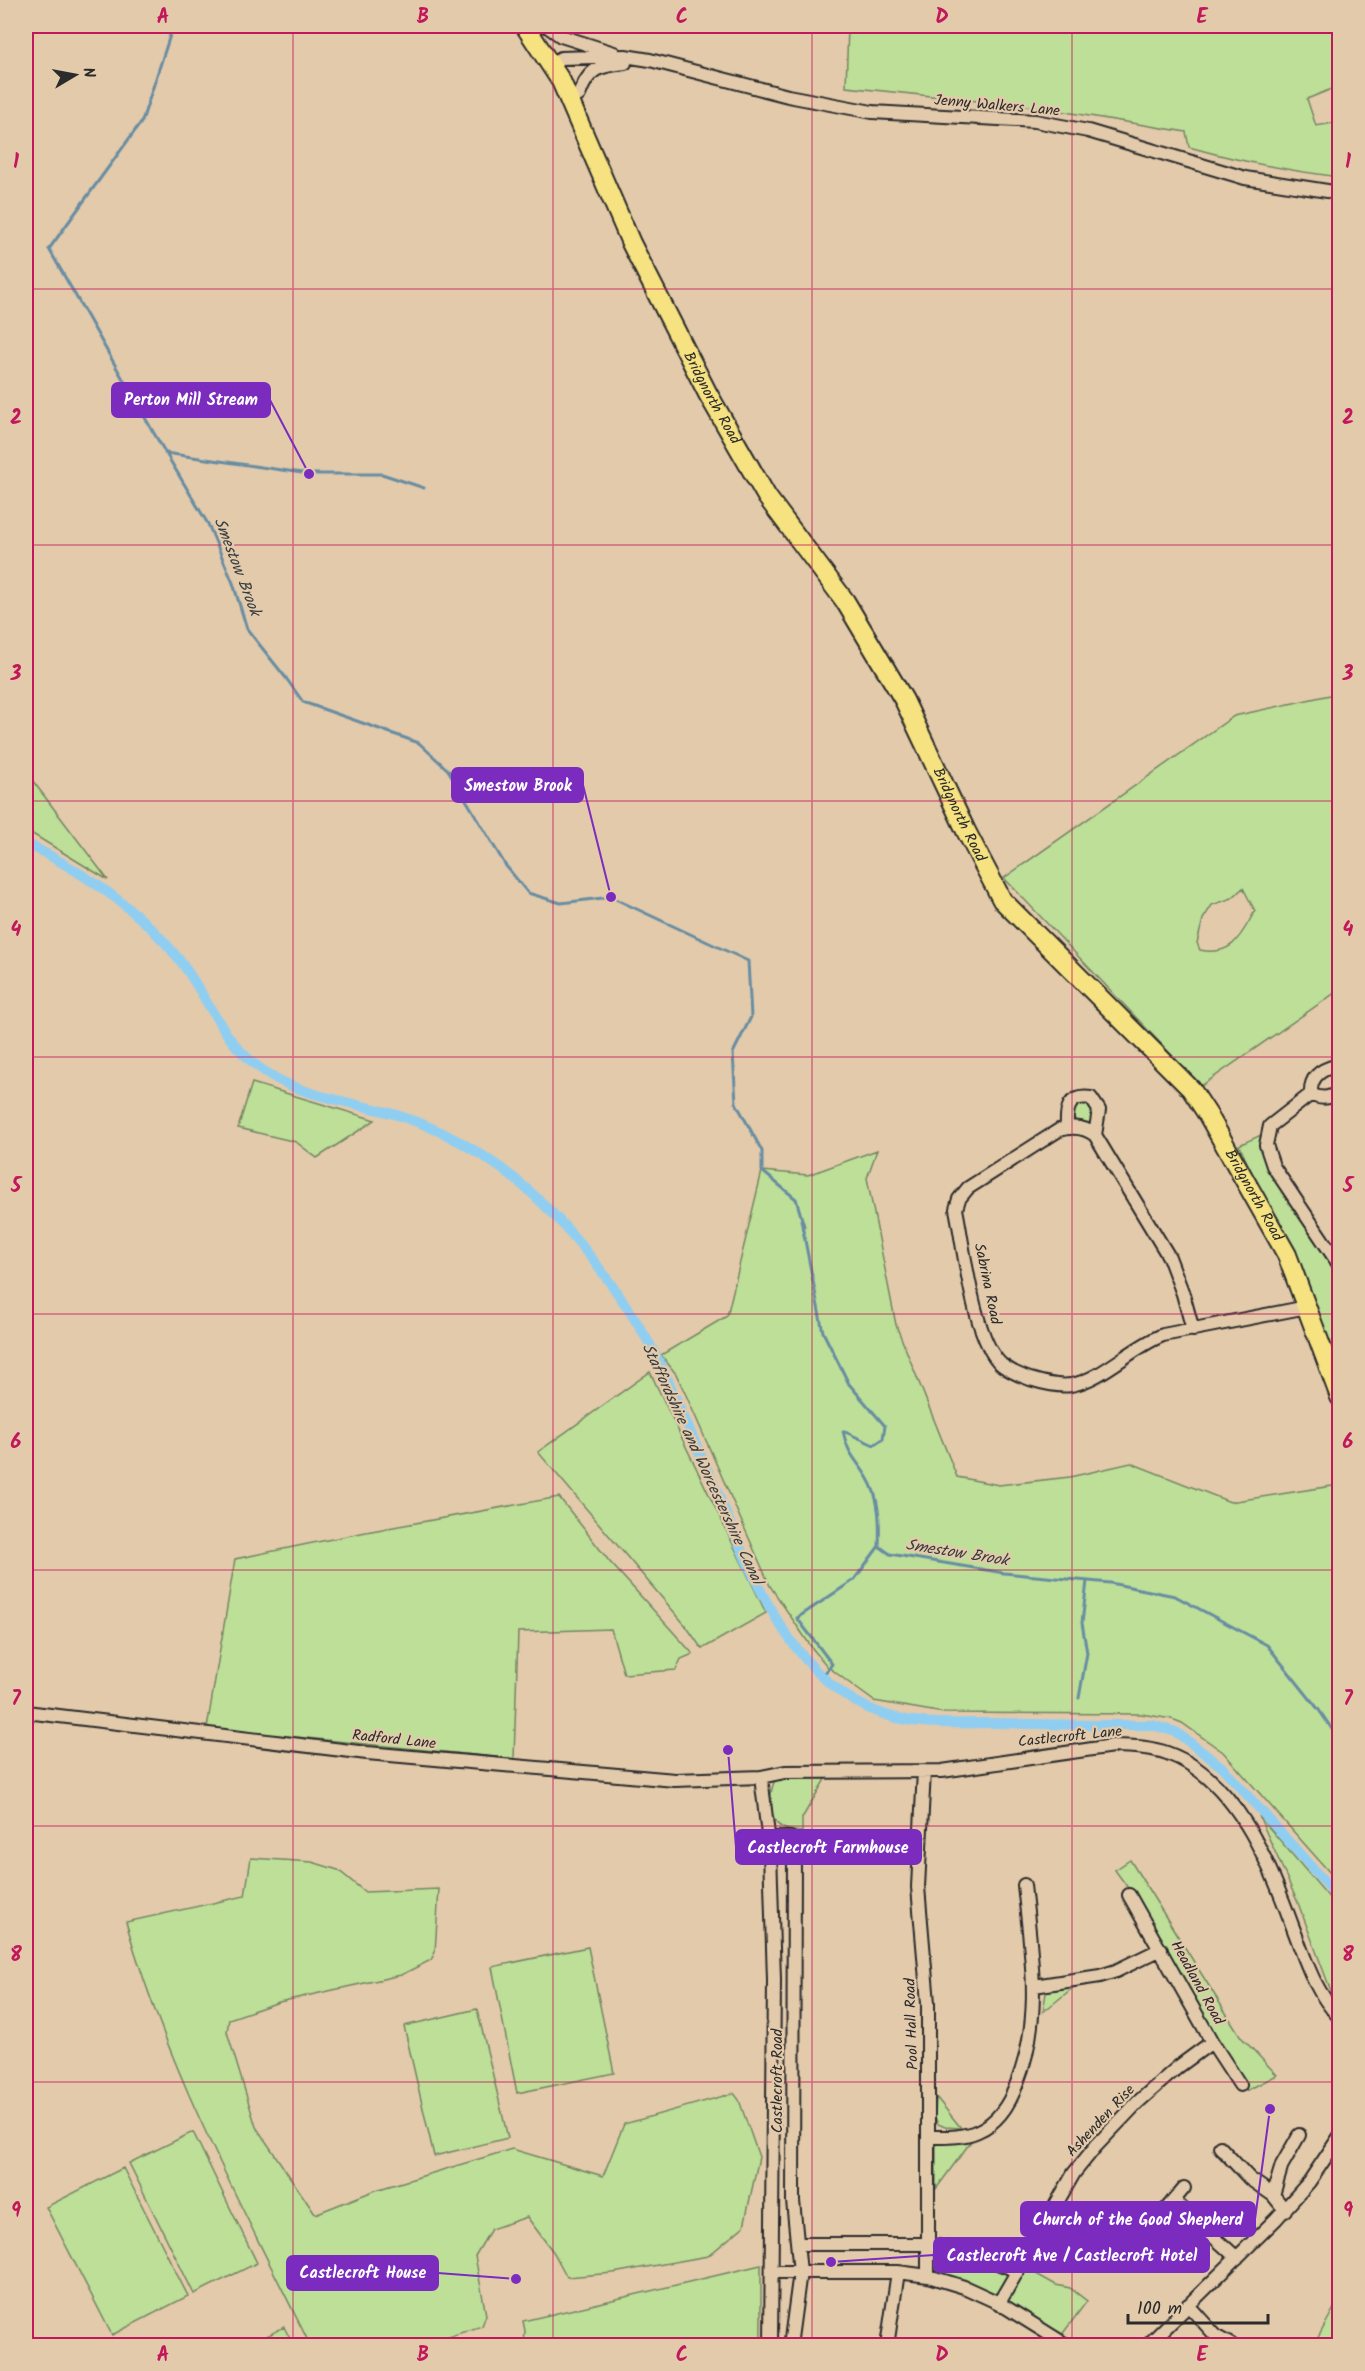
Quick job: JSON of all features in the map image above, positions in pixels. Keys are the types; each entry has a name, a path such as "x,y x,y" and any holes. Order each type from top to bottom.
{"highway":[{"name":"Bridgnorth Road","path":"525,26 556,61 579,95 614,202"},
{"name":"Bridgnorth Road","path":"533,26 549,42 631,243 708,394 751,469 794,535 845,601 904,699 966,831 1002,900 1191,1089 1287,1255 1339,1397"}],"street":[{"name":"Jenny Walkers Lane","path":"547,26 561,36 625,56 650,60 788,96 872,112 1035,122 1088,131 1245,178 1340,193"},
{"name":"Jenny Walkers Lane","path":"556,61 625,56"},
{"name":"Jenny Walkers Lane","path":"579,95 592,70 610,64 650,60"},
{"path":"1339,1069 1335,1066 1320,1072 1313,1079 1311,1094 1270,1125 1266,1145 1273,1166 1340,1266"},
{"path":"1311,1094 1326,1098 1340,1090"},
{"path":"1095,1135 1100,1110 1090,1098 1080,1097 1072,1101 1066,1114 1067,1127 1087,1130 1095,1135 1169,1257 1193,1329"},
{"name":"Sabrina Road","path":"1067,1127 968,1188 959,1199 956,1209 979,1326 987,1345 1001,1364 1020,1375 1038,1381 1071,1385 1092,1377 1154,1339 1193,1329 1307,1307"},
{"name":"Radford Lane","path":"26,1712 379,1754 675,1780 760,1778"},
{"name":"Castlecroft Lane","path":"760,1778 785,1772 959,1769 1015,1758 1113,1746 1133,1746 1167,1753 1182,1760 1207,1778 1248,1826 1268,1862 1313,1982 1340,2018"},
{"name":"Pool Hall Road","path":"924,1771 918,1887 928,2002 928,2276"},
{"name":"Castlecroft Road","path":"760,1778 769,1838 774,1980 771,2346"},
{"name":"Castlecroft Road","path":"769,1838 790,1838 794,1852 793,2201 800,2272 790,2346"},
{"path":"929,2137 969,2134 985,2127 1001,2114 1011,2098 1032,2036 1034,1986 1024,1885"},
{"name":"Headland Road","path":"1129,1895 1212,2042 1240,2085"},
{"path":"1034,1986 1100,1976 1116,1971 1161,1949"},
{"name":"Ashenden Rise","path":"999,2303 1074,2173 1096,2146 1138,2102 1178,2067 1212,2042"},
{"path":"1273,2195 1282,2165 1299,2135"},
{"path":"1147,2346 1285,2210 1309,2182 1340,2136"},
{"path":"1220,2147 1250,2179 1273,2195 1285,2210"},
{"path":"1163,2213 1184,2188"},
{"path":"1174,2201 1237,2258"},
{"path":"798,2244 929,2244 977,2255 1018,2271"},
{"path":"773,2272 898,2272 928,2276 964,2287 999,2303 1068,2346"},
{"path":"887,2346 898,2272"},
{"path":"1188,2305 1217,2337 1233,2346"}],"green space":[{"path":"848,26 1339,26 1339,86 1307,99 1316,126 1339,122 1339,177 1264,165 1189,147 1186,132 1035,107 846,87"},
{"path":"1339,693 1339,990 1201,1086 1004,878 1234,716","holes":["1243,888 1255,911 1240,936 1228,947 1221,950 1200,950 1197,943 1203,919 1212,905 1232,898"]},
{"path":"26,772 108,880 26,830"},
{"path":"252,1083 375,1120 317,1158 296,1142 238,1128"},
{"path":"1084,1102 1092,1105 1095,1113 1092,1121 1084,1124 1076,1121 1073,1113 1076,1105"},
{"path":"1261,1135 1271,1171 1339,1274 1339,1375 1308,1284 1239,1145"},
{"path":"877,1150 867,1178 896,1325 957,1477 999,1485 1070,1477 1131,1463 1230,1502 1339,1485 1339,1883 1223,1752 1182,1723 1141,1714 944,1713 874,1701 827,1666 770,1586 686,1395 676,1374 661,1355 727,1316 762,1171 808,1175"},
{"path":"650,1372 766,1613 702,1649 686,1626 538,1452"},
{"path":"559,1497 609,1561 693,1654 681,1659 676,1670 624,1674 611,1629 518,1632 514,1759 207,1728 235,1559 366,1532"},
{"path":"795,1775 827,1776 802,1818 802,1832 787,1830 778,1824 774,1819 771,1806 771,1792 775,1780"},
{"path":"1259,1816 1339,1909 1339,2002 1331,1991 1298,1903"},
{"path":"251,1858 312,1862 338,1870 365,1892 439,1889 435,1952 431,1960 401,1975 279,2002 229,2019 227,2032 256,2127 315,2214 376,2190 512,2149 603,2176 624,2124 734,2093 739,2100 759,2157 744,2226 708,2256 613,2273 567,2277 554,2253 527,2217 491,2229 475,2256 486,2315 482,2326 423,2345 310,2345 208,2138 163,2032 126,1922 245,1896"},
{"path":"1130,1860 1241,2037 1277,2075 1246,2091 1168,1950 1115,1870"},
{"path":"588,1947 614,2073 517,2093 492,1967"},
{"path":"1075,1986 1043,2012 1046,1993 1053,1989"},
{"path":"477,2009 508,2138 434,2156 404,2026"},
{"path":"936,2097 961,2128 938,2124 935,2117"},
{"path":"193,2132 257,2263 194,2294 129,2163"},
{"path":"972,2140 936,2189 936,2146 940,2142"},
{"path":"123,2168 188,2296 112,2335 46,2207"},
{"path":"932,2247 1016,2272 999,2300 931,2271"},
{"path":"761,2265 761,2345 524,2345 523,2321"},
{"path":"1024,2267 1056,2285 1070,2288 1087,2301 1061,2336 1003,2301"},
{"path":"1339,2299 1339,2345 1314,2345"},
{"path":"284,2327 293,2345 250,2345"}],"waterway":[{"name":"Smestow Brook","path":"173,26 142,121 49,249 208,524 233,583 247,629 303,702 419,743 448,770 506,866 528,893 561,903 611,897 748,961 751,1017 733,1053 736,1103 762,1151 762,1171 796,1199 804,1226 801,1220 823,1332 849,1384 885,1426 883,1439 874,1445 843,1431 850,1451 867,1477 877,1502 879,1546 890,1554 1004,1573 1110,1583 1175,1596 1267,1645 1319,1710 1340,1741"},
{"path":"165,453 309,474 382,474 424,488"},
{"name":"Staffordshire and Worcestershire Canal","path":"26,843 108,892 146,923 178,958 231,1040 260,1068 279,1080 308,1092 397,1115 463,1143 522,1185 557,1218 599,1268 649,1342 667,1377 761,1591 779,1623 800,1652 824,1678 851,1699 883,1714 909,1720 950,1723 1152,1725 1176,1732 1222,1767 1340,1899"},
{"path":"822,1677 832,1664 797,1618 854,1580 879,1546"},
{"path":"1079,1698 1087,1653 1082,1623 1087,1581"},
{"name":"Smestow Brook","path":"1340,1776 1336,1786 1340,1792"}],"place":[{"name":"Perton Mill Stream","path":"309,474"},
{"name":"Smestow Brook","path":"611,897"},
{"name":"Castlecroft Farmhouse","path":"728,1750"},
{"name":"Church of the Good Shepherd","path":"1270,2109"},
{"name":"Castlecroft Ave / Castlecroft Hotel","path":"831,2262"},
{"name":"Castlecroft House","path":"516,2279"}]}
